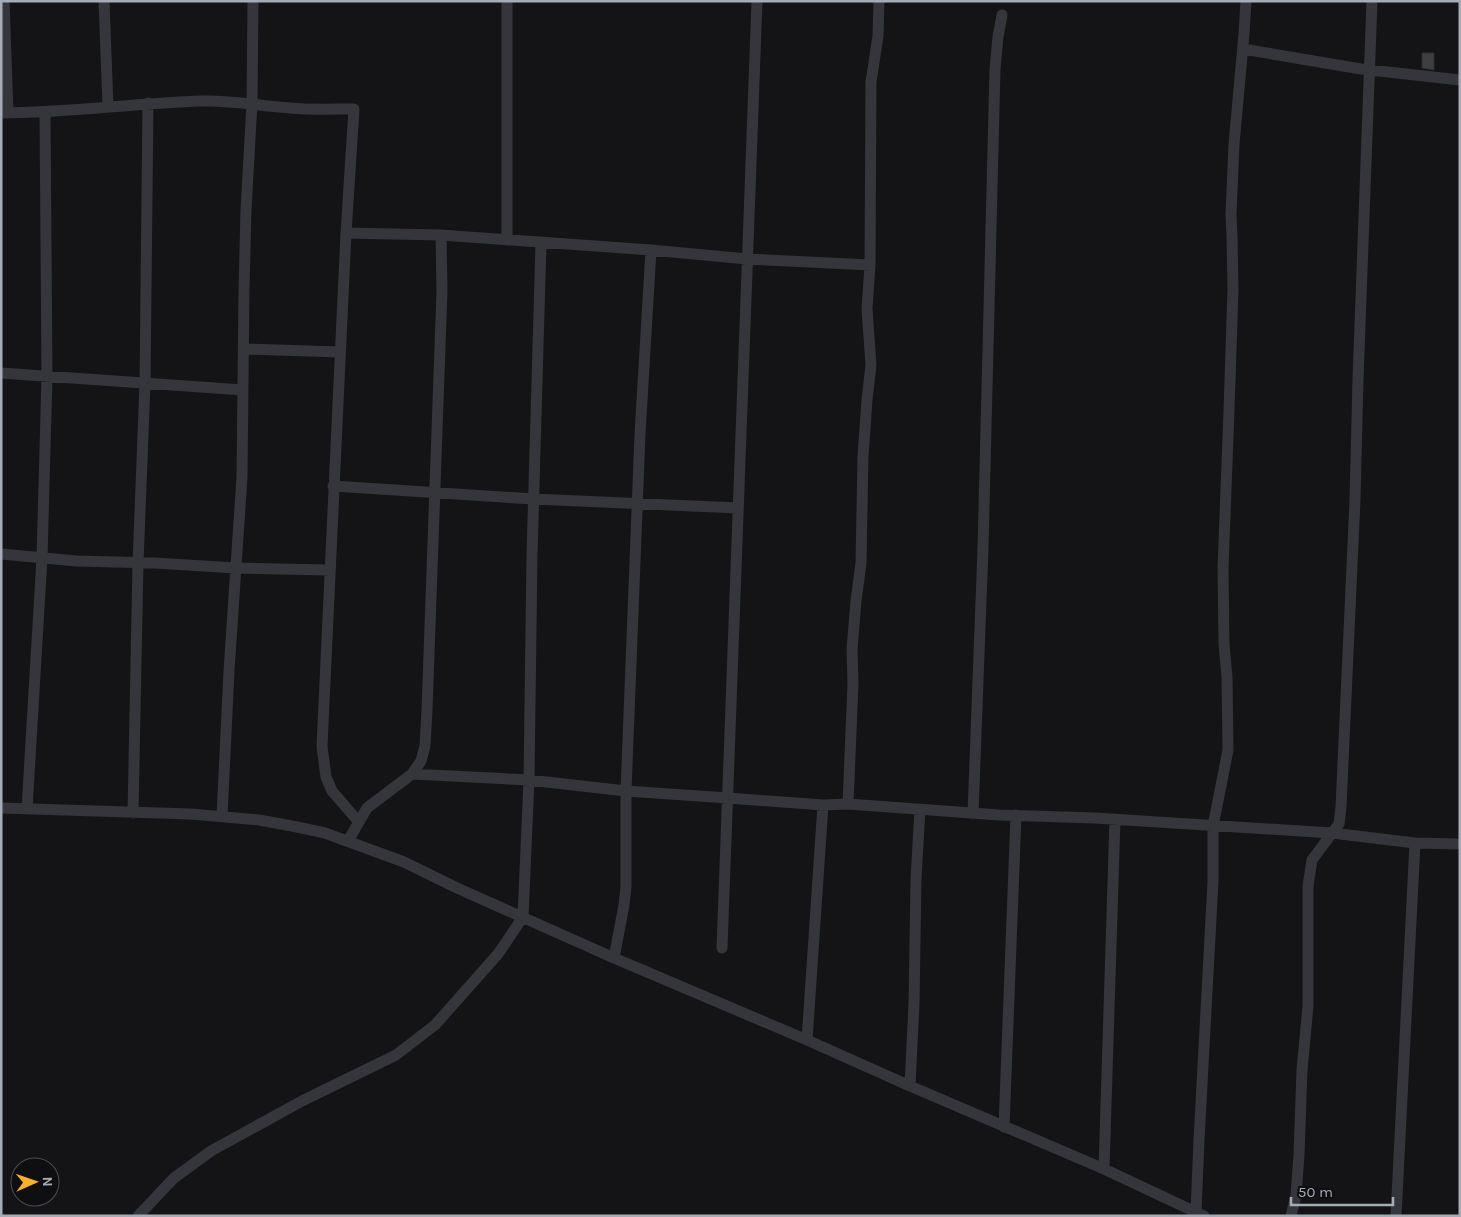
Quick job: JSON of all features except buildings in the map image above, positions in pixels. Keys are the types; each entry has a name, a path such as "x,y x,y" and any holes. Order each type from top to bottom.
{"street":[{"path":"4,1 5,113 205,101 252,103 290,108 354,109 333,486 322,746 326,777 332,791 358,822"},
{"path":"104,1 108,107"},
{"path":"222,816 242,477 244,289 252,103 253,1"},
{"path":"507,1 507,240"},
{"path":"722,948 757,1"},
{"path":"848,804 853,694 852,649 861,563 863,456 871,365 867,309 870,265 871,82 878,36 878,1"},
{"path":"1,808 222,816 297,827 348,841 404,862 614,958 1104,1169 1200,1214 1214,826 1228,750 1222,568 1230,411 1233,289 1231,214 1234,144 1246,1"},
{"path":"1291,1216 1296,1195 1302,1070 1308,1006 1308,886 1312,860 1338,824 1341,807 1356,500 1358,379 1372,1"},
{"path":"973,814 983,548 995,69 1002,15"},
{"path":"1243,49 1369,70 1460,80"},
{"path":"133,813 144,384 148,103"},
{"path":"27,809 42,558 47,376 45,112"},
{"path":"346,233 441,235 748,258 870,265"},
{"path":"348,841 367,808 412,774 421,761 425,746 442,291 441,235"},
{"path":"138,1216 174,1178 211,1151 302,1101 396,1055 435,1025 498,954 523,917 528,780 533,498 542,243"},
{"path":"614,958 626,887 626,791 640,434 651,250"},
{"path":"244,348 340,352"},
{"path":"1,373 243,390"},
{"path":"333,486 738,508"},
{"path":"1,554 77,562 330,570"},
{"path":"412,774 528,780 626,791 728,798 848,804 973,814 1115,819 1332,833 1415,843 1460,844"},
{"path":"807,1040 823,804"},
{"path":"910,1086 914,1004 916,878 920,809"},
{"path":"1004,1127 1016,815"},
{"path":"1104,1169 1115,819"},
{"path":"1396,1216 1415,843"}]}
